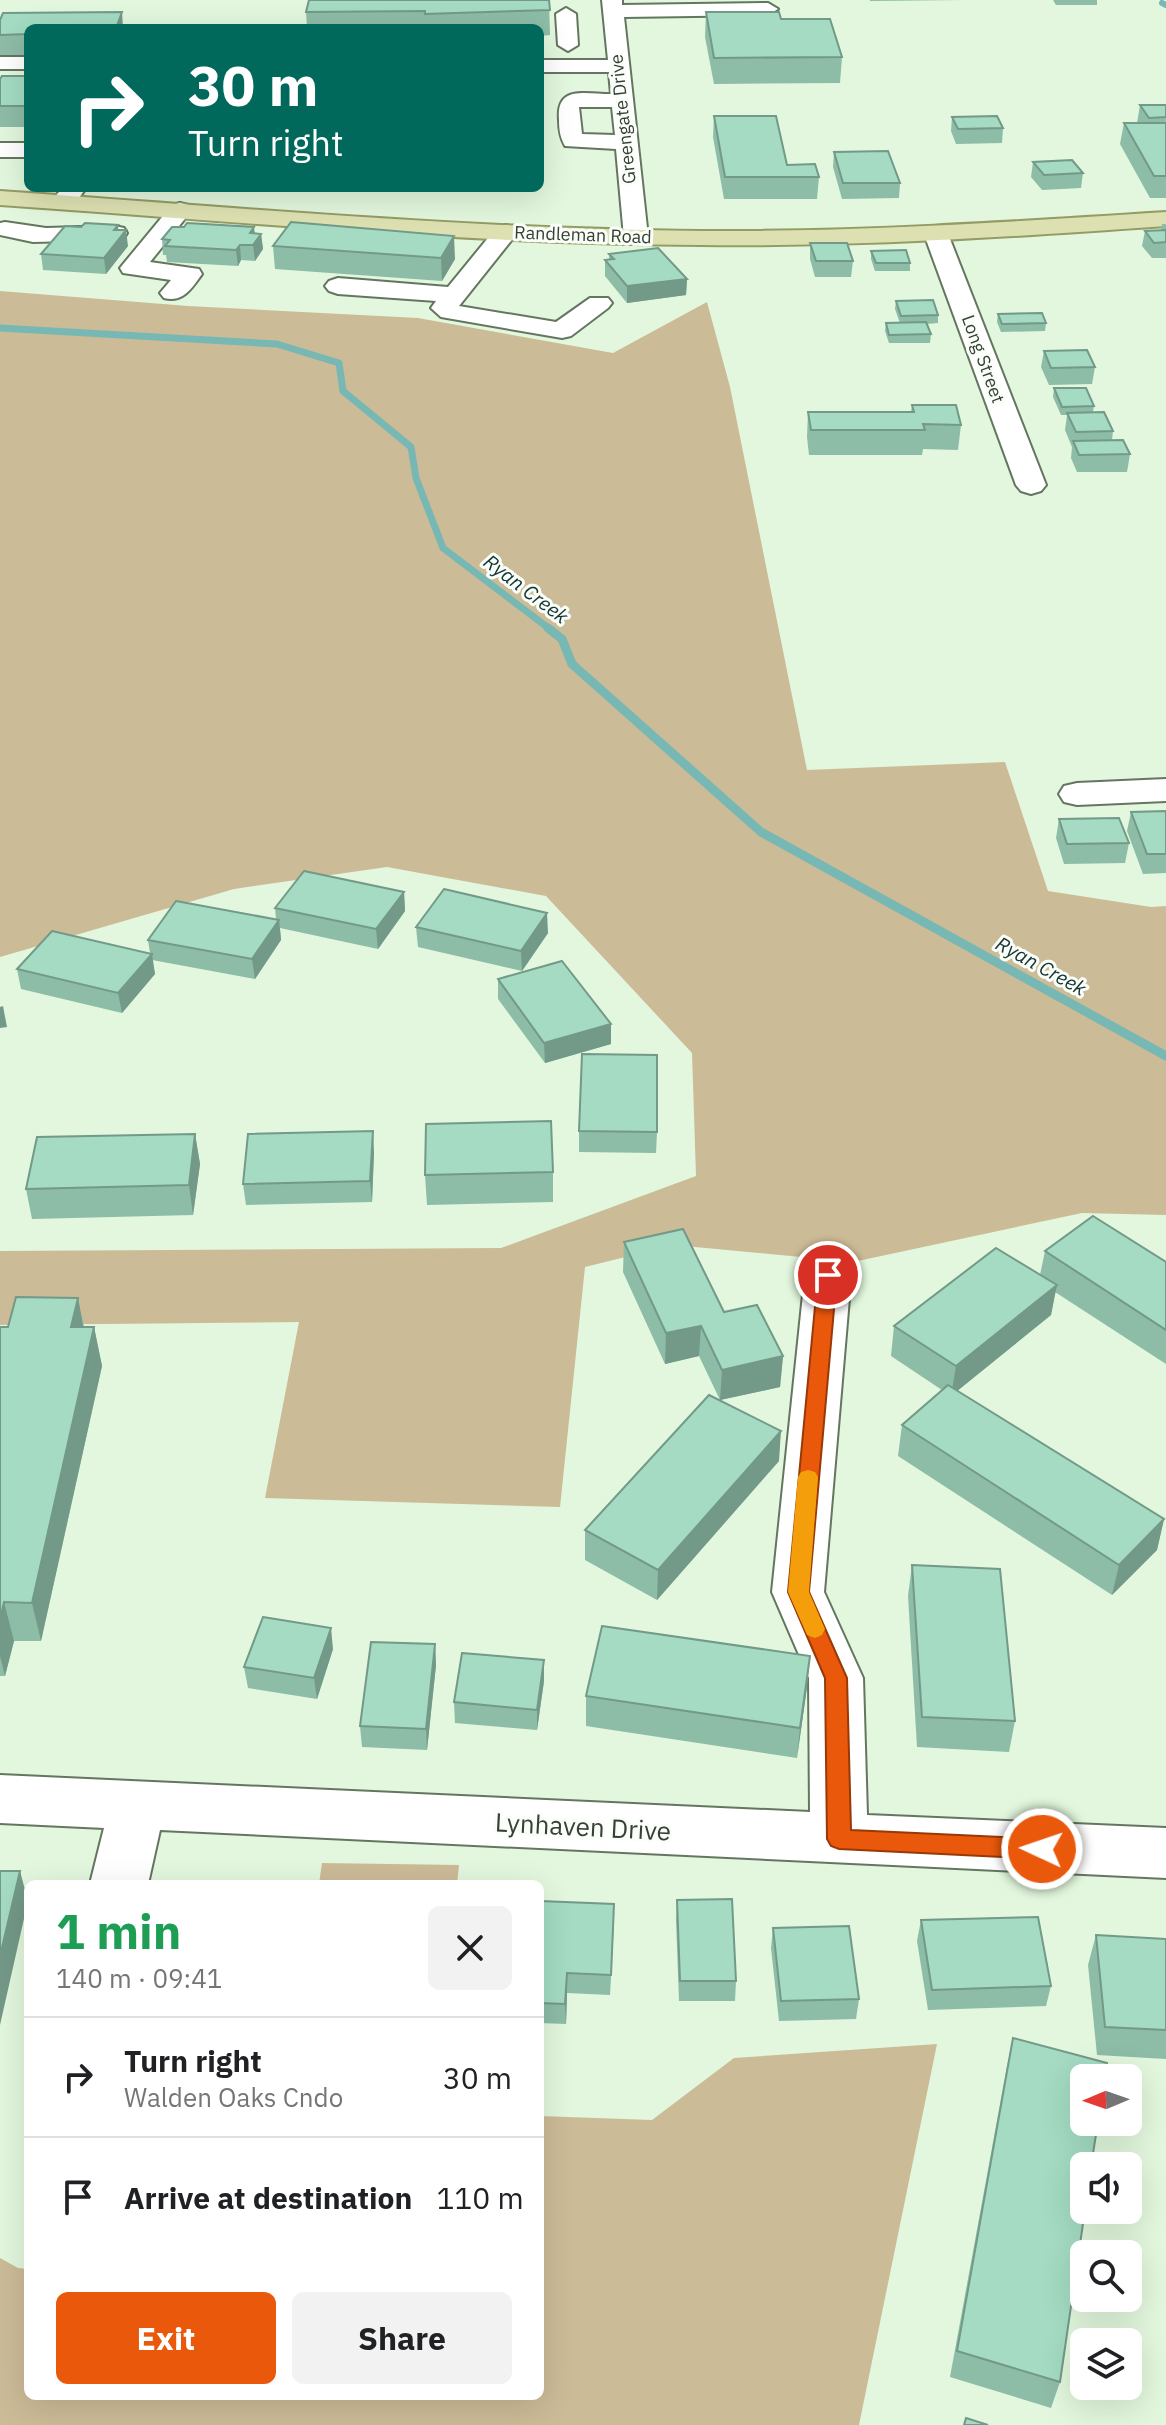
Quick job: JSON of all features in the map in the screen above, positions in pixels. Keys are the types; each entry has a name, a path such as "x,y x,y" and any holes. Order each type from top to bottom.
{"main road":[{"name":"Randleman Road","path":"0,198 69,195 156,198 180,210 506,232 636,237 936,234 1166,219"}],"street":[{"path":"544,65 590,48 564,6"},
{"path":"612,6 768,9"},
{"name":"Greengate Drive","path":"612,6 590,48 622,100 636,237"},
{"path":"0,63 24,63"},
{"path":"622,100 571,101 568,105 571,137 573,141 626,142"},
{"path":"0,131 24,131"},
{"path":"0,150 24,150"},
{"path":"0,169 24,169"},
{"path":"173,293 190,274 132,268 180,210"},
{"path":"5,229 44,238 86,231 157,236"},
{"path":"506,232 444,308 450,312 562,330 599,303"},
{"name":"Long Street","path":"936,234 1031,485"},
{"path":"338,286 454,295"},
{"path":"1077,794 1166,790"},
{"path":"828,1275 798,1592 836,1678 839,1839"},
{"name":"Lynhaven Drive","path":"0,1799 1166,1853"},
{"path":"120,1880 138,1806"}],"shaded area":[{"path":"0,291 188,306 418,318 613,353 707,302 730,387 807,770 1005,762 1048,891 1151,907 1166,906 1166,1215 1082,1213 853,1262 674,1245 585,1267 560,1507 265,1498 299,1322 0,1325 0,1251 501,1248 696,1176 692,1053 546,896 387,867 234,889 0,957"},
{"path":"322,1863 459,1865 457,1880 320,1880"},
{"path":"937,2044 859,2425 0,2425 0,2258 24,2269 24,2400 544,2400 544,2116 652,2120 734,2058"}],"building":[{"path":"309,0 549,0 550,10 425,14 425,11 306,12"},
{"path":"122,12 118,24 24,24 24,34 0,35 3,13"},
{"path":"706,12 779,12 781,19 830,19 842,57 714,58"},
{"path":"2,76 24,76 24,106 0,106"},
{"path":"1140,105 1166,105 1166,117 1149,118"},
{"path":"714,116 776,116 787,165 815,164 819,177 725,177"},
{"path":"997,116 1003,128 958,129 952,117"},
{"path":"1124,123 1166,123 1166,176 1154,176"},
{"path":"888,151 900,183 843,183 834,152"},
{"path":"1072,160 1083,173 1044,175 1033,162"},
{"path":"291,222 454,236 441,258 273,246"},
{"path":"85,223 118,225 114,230 126,230 104,258 41,254 65,226 81,227"},
{"path":"187,223 254,227 250,233 261,234 253,245 240,245 236,250 165,246 170,240 162,239 172,227 184,227"},
{"path":"1166,230 1166,242 1154,243 1145,231"},
{"path":"810,243 847,243 853,261 816,261"},
{"path":"658,248 687,279 627,286 605,260 614,259 609,254"},
{"path":"906,250 910,263 876,263 871,251"},
{"path":"933,300 938,315 901,316 896,301"},
{"path":"1042,313 1046,323 1002,324 998,314"},
{"path":"926,322 931,334 889,335 886,323"},
{"path":"1087,350 1095,367 1051,368 1044,351"},
{"path":"1054,388 1086,388 1094,406 1062,407"},
{"path":"912,405 956,405 961,425 923,424 925,430 811,430 808,412 914,412"},
{"path":"1104,412 1113,431 1076,432 1067,413"},
{"path":"1123,440 1130,454 1079,455 1073,441"},
{"path":"1166,811 1166,854 1147,854 1131,812"},
{"path":"1119,818 1129,843 1067,844 1059,819"},
{"path":"304,871 404,892 376,929 275,908"},
{"path":"444,889 547,913 521,951 416,927"},
{"path":"176,901 279,920 252,959 148,940"},
{"path":"52,931 152,954 118,993 17,969"},
{"path":"562,961 611,1024 544,1043 498,979"},
{"path":"582,1054 657,1055 657,1132 579,1131"},
{"path":"551,1121 553,1172 425,1175 426,1124"},
{"path":"373,1131 370,1181 243,1184 248,1134"},
{"path":"195,1134 189,1185 26,1189 37,1137"},
{"path":"1093,1216 1166,1262 1166,1330 1045,1251"},
{"path":"683,1229 724,1312 757,1305 783,1356 722,1370 701,1326 666,1333 624,1242"},
{"path":"996,1248 1057,1285 956,1366 894,1326"},
{"path":"16,1297 78,1298 71,1327 94,1327 32,1603 4,1602 0,1619 0,1327 8,1327"},
{"path":"948,1385 1164,1519 1119,1565 902,1425"},
{"path":"709,1395 781,1431 658,1570 585,1530"},
{"path":"912,1565 1000,1569 1015,1721 922,1717"},
{"path":"263,1617 331,1628 314,1678 244,1667"},
{"path":"602,1626 810,1656 800,1728 586,1696"},
{"path":"371,1642 435,1644 426,1729 360,1726"},
{"path":"462,1653 544,1660 537,1710 454,1702"},
{"path":"0,1871 20,1871 0,1956"},
{"path":"732,1899 736,1981 680,1981 677,1900"},
{"path":"544,1901 614,1904 611,1975 567,1973 565,2004 544,2003"},
{"path":"1038,1917 1051,1986 932,1990 921,1920"},
{"path":"849,1926 859,1999 781,2001 773,1928"},
{"path":"1096,1935 1166,1939 1166,2030 1105,2027"},
{"path":"1013,2038 1107,2063 1070,2064 1070,2136 1096,2136 1093,2152 1070,2152 1070,2224 1083,2224 1081,2240 1070,2240 1070,2312 1060,2382 957,2351"},
{"path":"966,2418 988,2425 964,2425"}],"waterway":[{"path":"1162,3 1166,5"},
{"name":"Ryan Creek","path":"0,328 277,344 339,363 343,391 411,447 416,478 443,548 551,630"},
{"name":"Ryan Creek","path":"548,628 562,639 572,664 761,832 1166,1056"}],"slow traffic":[{"path":"808,1477 798,1592 815,1629"}],"route":[{"path":"828,1275 815,1427 803,1513 798,1592 836,1678 839,1839 1042,1849"}]}
